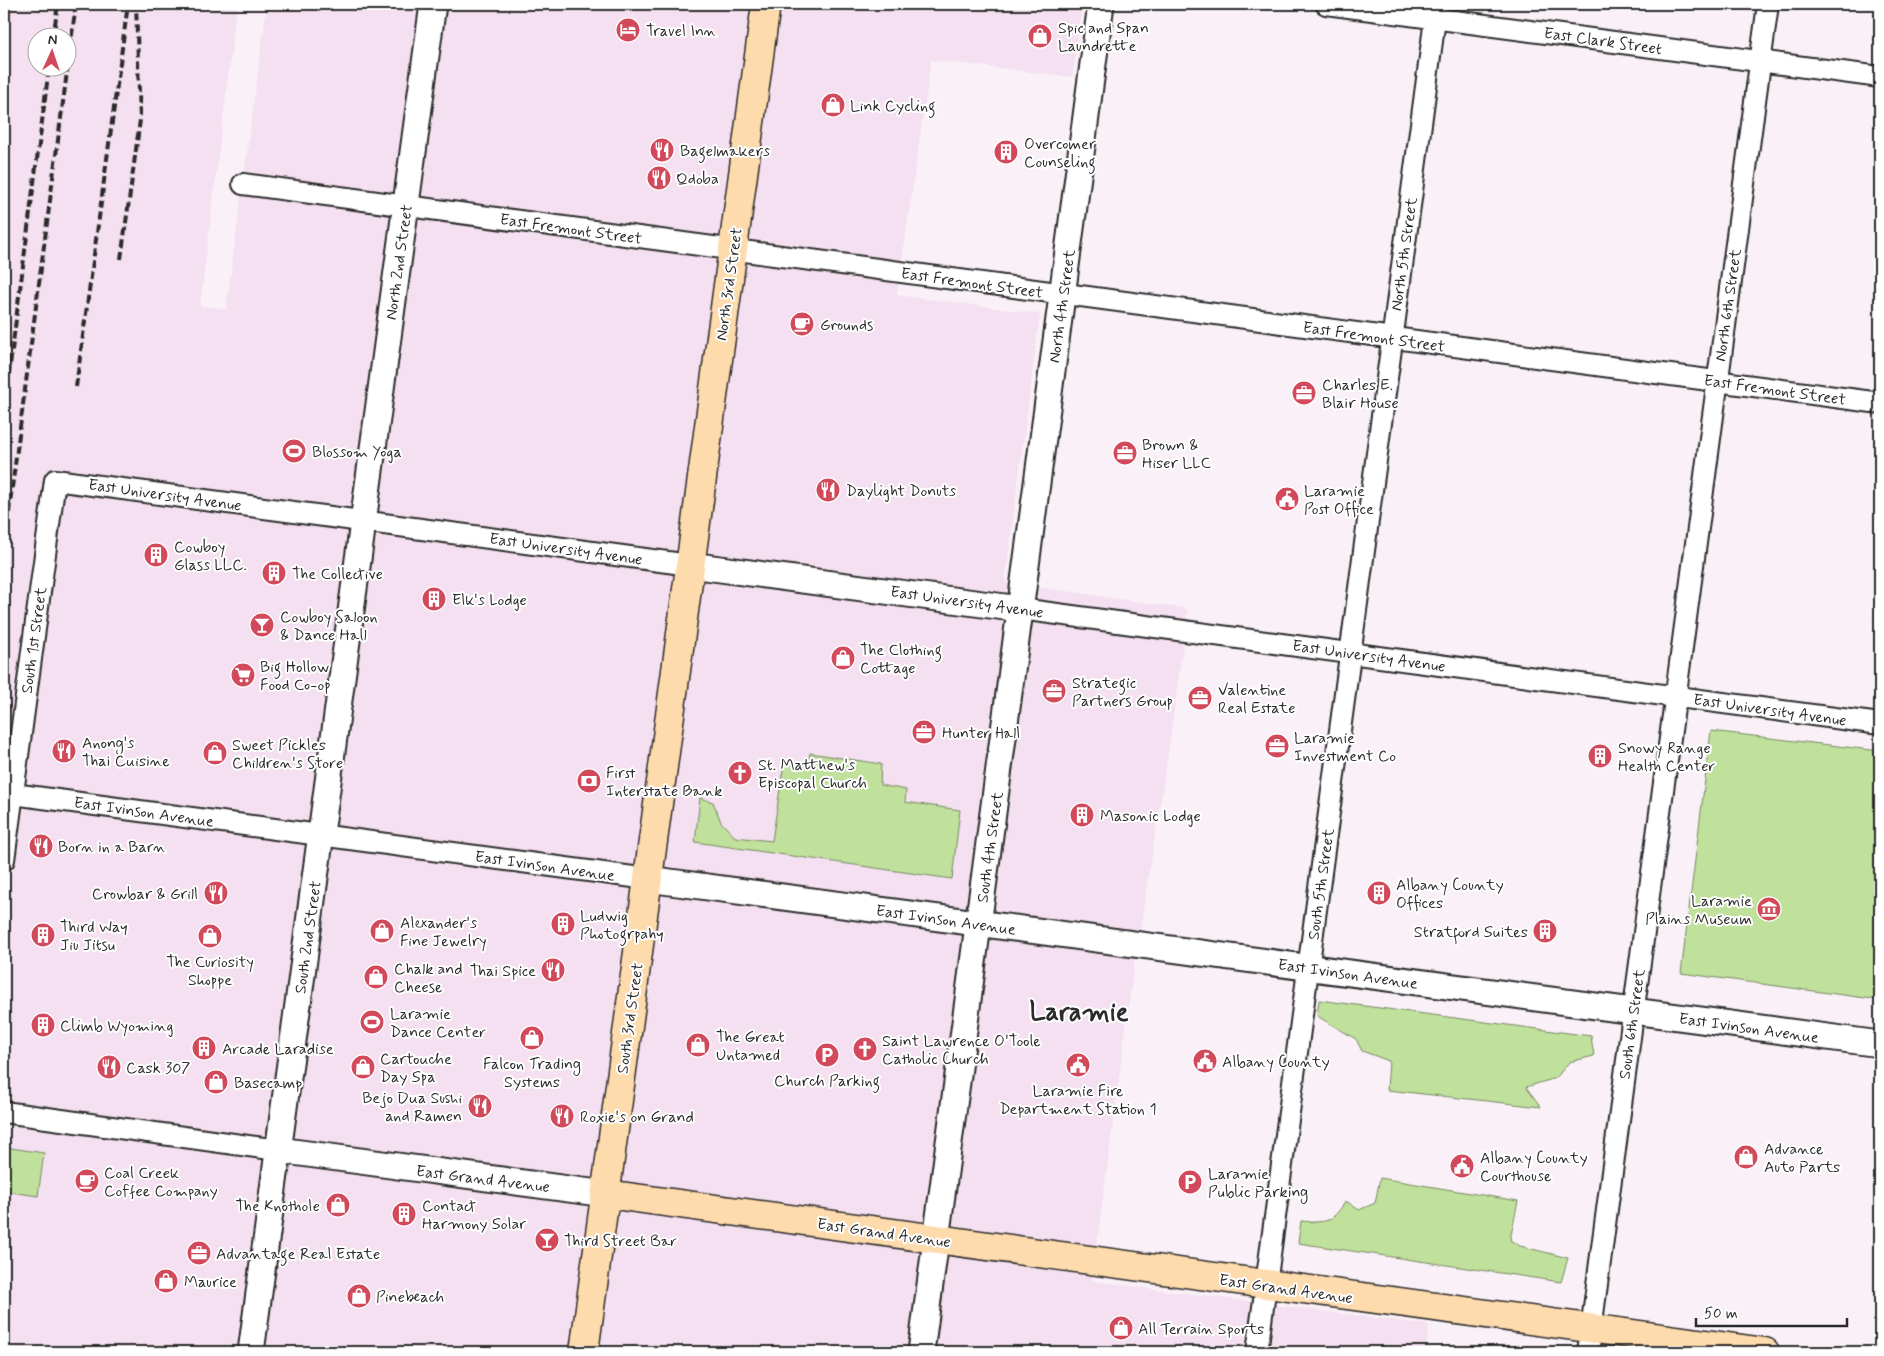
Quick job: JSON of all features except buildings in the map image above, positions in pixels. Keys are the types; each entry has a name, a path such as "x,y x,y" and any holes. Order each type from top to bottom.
{"main road":[{"name":"North 3rd Street","path":"690,565 766,4"},
{"name":"South 3rd Street","path":"584,1352 690,565"},
{"name":"East Grand Avenue","path":"606,1194 1266,1285 1589,1341 1765,1352"}],"street":[{"name":"North 2nd Street","path":"363,521 433,4"},
{"name":"North 4th Street","path":"1020,609 1101,4"},
{"name":"East Clark Street","path":"1326,4 1436,11 1760,61 1880,77"},
{"name":"North 6th Street","path":"1675,696 1768,4"},
{"name":"North 5th Street","path":"1350,653 1436,11"},
{"name":"East Fremont Street","path":"243,184 1880,403"},
{"name":"East University Avenue","path":"54,480 1880,724"},
{"name":"South 1st Street","path":"4,860 54,480"},
{"name":"South 2nd Street","path":"251,1352 363,521"},
{"name":"South 4th Street","path":"921,1352 1020,609"},
{"name":"South 5th Street","path":"1257,1352 1350,653"},
{"name":"South 6th Street","path":"1589,1341 1675,696"},
{"name":"East Ivinson Avenue","path":"13,794 1880,1044"},
{"name":"East Grand Avenue","path":"4,1112 606,1194"}],"shaded area":[{"path":"4,4 237,4 200,306 226,309 267,4 1083,4 1072,77 931,60 897,295 1040,314 1005,582 1188,609 1169,748 1134,966 1092,1281 1429,1325 1426,1352 4,1352"}],"green space":[{"path":"1711,731 1880,751 1880,1000 1681,973"},
{"path":"810,753 881,764 880,785 906,790 905,802 960,810 952,879 695,842 700,798 713,802 721,822 735,837 772,841 784,763 807,767"},
{"path":"1319,1000 1591,1036 1594,1056 1569,1062 1556,1078 1526,1087 1541,1107 1387,1090 1389,1061 1362,1051 1356,1039 1317,1016"},
{"path":"4,1147 44,1153 38,1196 4,1191"},
{"path":"1380,1178 1518,1201 1510,1240 1520,1246 1568,1258 1561,1282 1298,1243 1301,1221 1317,1222 1328,1220 1336,1214 1346,1201 1359,1210 1375,1203"}],"railway":[{"path":"54,28 58,4"},
{"path":"4,548 76,4"},
{"path":"76,387 128,4"},
{"path":"121,259 140,120 136,4"},
{"path":"4,411 48,78"}],"place":[{"name":"Travel Inn","path":"628,30"},
{"name":"Spic and Span Laundrette","path":"1040,36"},
{"name":"Link Cycling","path":"833,105"},
{"name":"Bagelmakers","path":"662,150"},
{"name":"Overcomer Counseling","path":"1006,152"},
{"name":"Qdoba","path":"659,178"},
{"name":"Grounds","path":"802,324"},
{"name":"Charles E. Blair House","path":"1304,393"},
{"name":"Blossom Yoga","path":"294,451"},
{"name":"Brown & Hiser LLC","path":"1125,453"},
{"name":"Daylight Donuts","path":"828,490"},
{"name":"Laramie Post Office","path":"1287,499"},
{"name":"Cowboy Glass LLC.","path":"156,555"},
{"name":"The Collective","path":"274,573"},
{"name":"Elk's Lodge","path":"434,599"},
{"name":"Cowboy Saloon & Dance Hall","path":"262,625"},
{"name":"The Clothing Cottage","path":"843,658"},
{"name":"Big Hollow Food Co-op","path":"243,675"},
{"name":"Strategic Partners Group","path":"1054,691"},
{"name":"Valentine Real Estate","path":"1200,698"},
{"name":"Hunter Hall","path":"924,732"},
{"name":"Laramie Investment Co","path":"1277,746"},
{"name":"Anong's Thai Cuisine","path":"64,751"},
{"name":"Sweet Pickles Children's Store","path":"215,753"},
{"name":"Snowy Range Health Center","path":"1600,756"},
{"name":"St. Matthew's Episcopal Church","path":"740,773"},
{"name":"First Interstate Bank","path":"589,781"},
{"name":"Masonic Lodge","path":"1082,815"},
{"name":"Born in a Barn","path":"41,846"},
{"name":"Crowbar & Grill","path":"216,893"},
{"name":"Albany County Offices","path":"1379,893"},
{"name":"Laramie Plains Museum","path":"1769,909"},
{"name":"Ludwig Photogrpahy","path":"563,924"},
{"name":"Alexander's Fine Jewelry","path":"382,931"},
{"name":"Stratford Suites","path":"1545,931"},
{"name":"Third Way Jiu Jitsu","path":"43,935"},
{"name":"The Curiosity Shoppe","path":"210,936"},
{"name":"Thai Spice","path":"553,970"},
{"name":"Chalk and Cheese","path":"376,977"},
{"name":"Laramie Dance Center","path":"372,1022"},
{"name":"Climb Wyoming","path":"43,1025"},
{"name":"Falcon Trading Systems","path":"532,1038"},
{"name":"The Great Untamed","path":"698,1045"},
{"name":"Arcade Laradise","path":"204,1048"},
{"name":"Saint Lawrence O'Toole Catholic Church","path":"865,1049"},
{"name":"Church Parking","path":"827,1055"},
{"name":"Albany County","path":"1205,1061"},
{"name":"Laramie Fire Department Station 1","path":"1078,1065"},
{"name":"Cask 307","path":"109,1067"},
{"name":"Cartouche Day Spa","path":"363,1067"},
{"name":"Basecamp","path":"216,1082"},
{"name":"Bejo Dua Sushi and Ramen","path":"480,1106"},
{"name":"Roxie's on Grand","path":"562,1116"},
{"name":"Advance Auto Parts","path":"1746,1157"},
{"name":"Albany County Courthouse","path":"1462,1166"},
{"name":"Coal Creek Coffee Company","path":"87,1181"},
{"name":"Laramie Public Parking","path":"1190,1182"},
{"name":"The Knothole","path":"338,1205"},
{"name":"Contact Harmony Solar","path":"404,1214"},
{"name":"Third Street Bar","path":"547,1240"},
{"name":"Advantage Real Estate","path":"199,1253"},
{"name":"Maurice","path":"166,1281"},
{"name":"Pinebeach","path":"359,1296"},
{"name":"All Terrain Sports","path":"1121,1328"}],"district":[{"name":"Laramie","path":"1079,1011"}]}
